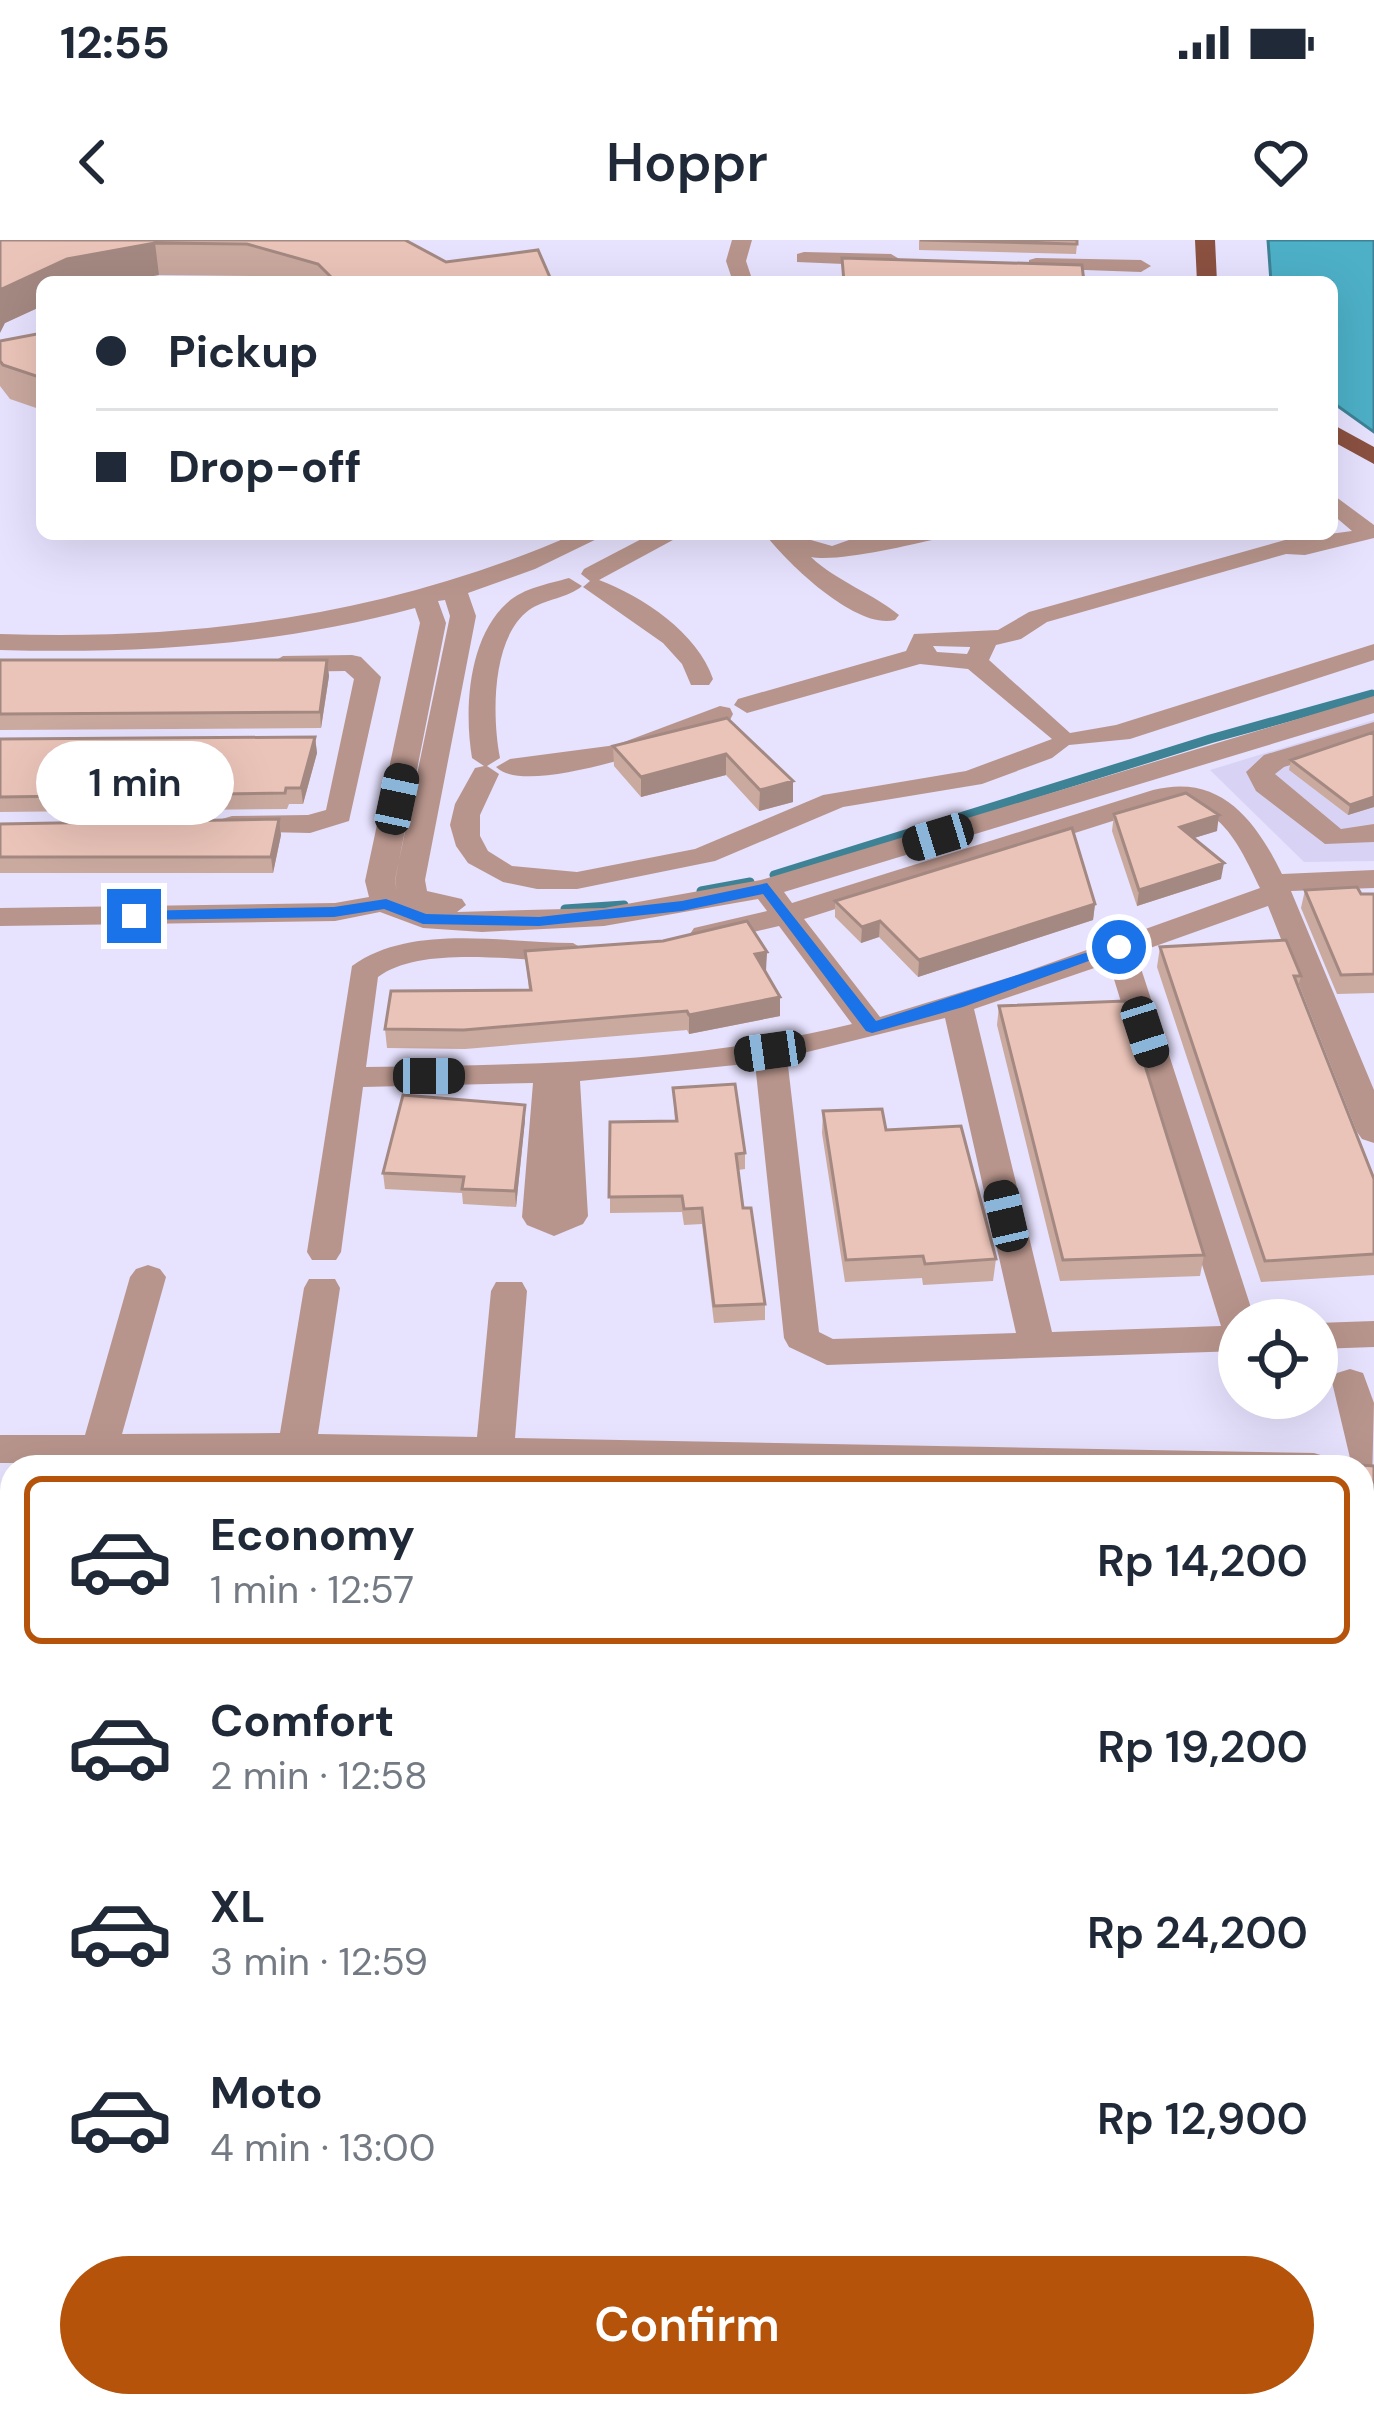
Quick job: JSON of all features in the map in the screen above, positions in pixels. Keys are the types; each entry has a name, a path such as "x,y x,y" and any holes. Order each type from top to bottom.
{"main road":[{"path":"1205,240 1207,276"},
{"path":"1338,435 1374,457"}],"street":[{"path":"741,276 736,261 742,240"},
{"path":"1006,263 1141,274 1139,240"},
{"path":"788,275 810,249 916,261"},
{"path":"1338,508 1365,539"},
{"path":"1338,518 1365,539"},
{"path":"494,766 607,756 680,734 729,707 922,647 978,652 1031,624 1070,621 1296,556 1305,548 1365,539"},
{"path":"0,642 165,639 281,626 424,596 580,540"},
{"path":"658,540 625,554 586,582 520,605 506,623 493,655 480,720 494,766 464,813 470,845 491,866 525,878 572,879 641,870 771,831 859,815 920,788 991,772 1064,739 1120,733 1374,652"},
{"path":"784,540 833,554 874,540"},
{"path":"784,540 808,568 872,611 886,615"},
{"path":"833,554 837,576 922,647"},
{"path":"586,582 623,606 634,626 672,663 700,680 729,707"},
{"path":"400,900 410,880 463,616 454,587"},
{"path":"424,596 431,614 430,635 380,880 423,919 539,922 682,906 768,891 1181,794 1209,799 1233,816 1273,888 1374,1132"},
{"path":"362,611 405,621 430,635"},
{"path":"978,652 1064,739"},
{"path":"0,666 352,663 362,668 368,676 343,740 339,815 310,824 191,825"},
{"path":"684,938 768,891 1374,680"},
{"path":"768,891 1374,704"},
{"path":"1374,730 1274,761 1260,772 1266,785 1327,833 1344,839 1374,833"},
{"path":"349,1077 556,1074 770,1051 957,1004 1273,888 1374,879"},
{"path":"768,891 872,1028"},
{"path":"0,917 334,912 400,900"},
{"path":"1119,947 1230,1299"},
{"path":"295,1455 363,973 380,957 416,951 604,949"},
{"path":"957,1004 1036,1342"},
{"path":"1336,1038 1374,1035"},
{"path":"770,1051 806,1344 826,1352 1218,1338"},
{"path":"99,1450 148,1277"},
{"path":"495,1451 509,1292"},
{"path":"1338,1335 1374,1334"},
{"path":"1350,1382 1369,1455"},
{"path":"0,1448 239,1455"},
{"path":"362,1455 495,1451 700,1455"}],"shaded area":[{"path":"1374,720 1374,861 1304,862 1210,770"}],"water":[{"path":"1268,240 1374,240 1374,432 1338,406 1338,276 1271,276"}],"building":[{"path":"0,240 405,240 446,262 538,250 549,276 330,276 318,264 247,244 155,243 67,259 0,290"},
{"path":"920,240 1077,240 1077,244"},
{"path":"842,258 1082,265 1083,276 844,276"},
{"path":"36,334 36,376 3,365 0,341"},
{"path":"0,660 327,660 320,712 0,714"},
{"path":"727,718 793,781 760,790 726,754 641,777 613,746"},
{"path":"1374,732 1374,797 1350,805 1291,760"},
{"path":"315,737 301,788 286,788 285,793 0,797 0,739"},
{"path":"1186,793 1219,815 1180,827 1224,863 1139,890 1114,814"},
{"path":"279,819 271,857 0,857 0,824"},
{"path":"1072,828 1095,904 919,960 880,921 862,927 835,901"},
{"path":"1357,887 1361,894 1374,894 1374,974 1341,975 1305,890"},
{"path":"747,921 767,952 755,954 780,997 689,1015 687,1011 464,1030 385,1029 391,991 531,990 525,951 663,941"},
{"path":"1286,940 1301,976 1294,976 1374,1179 1374,1254 1265,1261 1160,947"},
{"path":"1125,1001 1204,1255 1063,1260 999,1006"},
{"path":"735,1084 745,1153 736,1154 743,1208 751,1208 765,1304 714,1306 702,1208 684,1209 682,1196 609,1197 610,1122 677,1121 673,1088"},
{"path":"403,1095 525,1105 515,1191 462,1189 464,1177 383,1173"},
{"path":"882,1109 886,1130 961,1126 996,1259 925,1264 923,1256 846,1260 823,1111"}],"waterway":[{"path":"774,875 1210,739 1372,694"},
{"path":"701,891 750,882"},
{"path":"565,909 624,905"}],"route":[{"path":"134,916 334,912 386,904 423,919 539,922 682,906 767,888 783,916 872,1028 957,1004 1119,947"}]}
